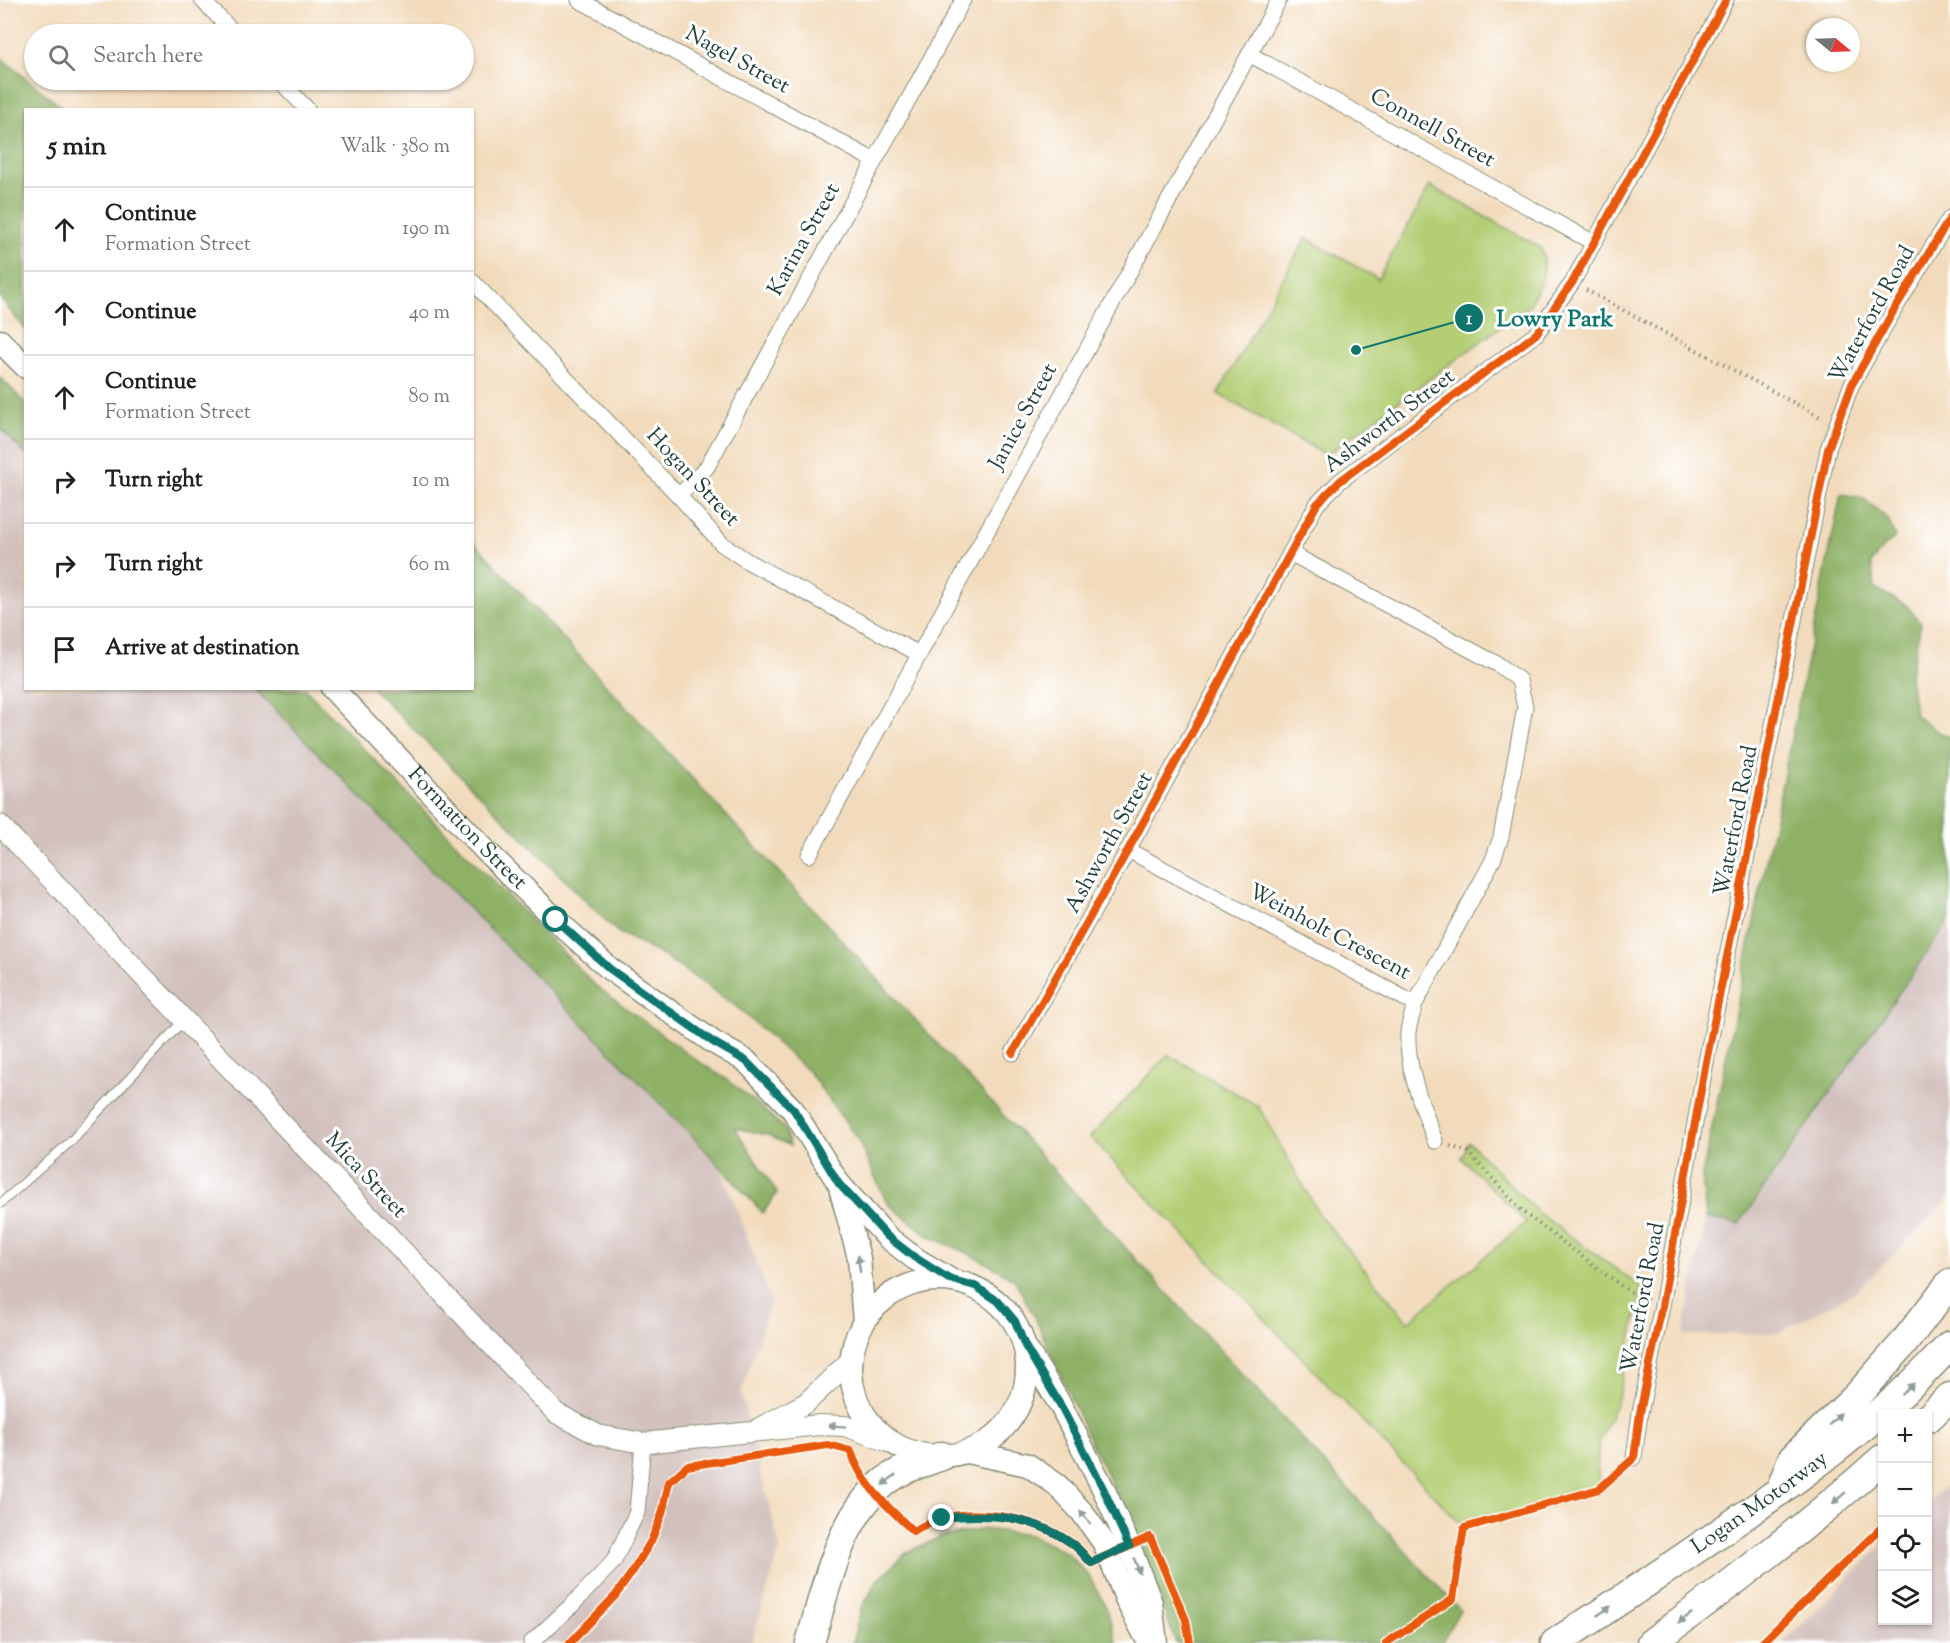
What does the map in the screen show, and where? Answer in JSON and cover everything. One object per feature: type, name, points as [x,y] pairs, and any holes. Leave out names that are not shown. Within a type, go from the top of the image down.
[{"type":"highway","points":[[1780,1491],[1792,1459],[1858,1395],[1903,1344],[1950,1283]]},
{"type":"highway","name":"Logan Motorway","points":[[1555,1643],[1809,1471],[1892,1404],[1950,1345]]},
{"type":"highway","points":[[1932,1414],[1950,1398]]},
{"type":"highway","points":[[810,1643],[833,1565],[862,1507],[889,1479],[901,1471],[955,1454]]},
{"type":"highway","name":"Logan Motorway","points":[[1651,1643],[1772,1553],[1837,1500],[1878,1463]]},
{"type":"main road","points":[[0,341],[24,365]]},
{"type":"main road","name":"Formation Street","points":[[334,690],[486,851],[610,969],[713,1042],[746,1061],[794,1110],[839,1184],[887,1236],[914,1257],[949,1279]]},
{"type":"main road","name":"Formation Street","points":[[839,1184],[859,1258],[864,1322]]},
{"type":"main road","points":[[1149,1643],[1128,1603],[1104,1543],[1082,1512],[1057,1485],[1028,1465],[955,1454],[916,1453],[892,1443],[874,1427],[860,1407],[852,1384],[851,1360],[859,1331],[879,1303],[900,1288],[924,1280],[949,1279],[975,1286],[998,1301],[1015,1321],[1025,1346],[1061,1406],[1103,1488],[1129,1546],[1151,1603],[1156,1643]]},
{"type":"main road","points":[[955,1454],[991,1440],[1010,1421],[1022,1398],[1028,1372],[1025,1346]]},
{"type":"street","points":[[202,0],[226,24]]},
{"type":"street","name":"Nagel Street","points":[[579,0],[875,161]]},
{"type":"street","name":"Karina Street","points":[[679,496],[707,466],[963,0]]},
{"type":"street","name":"Janice Street","points":[[809,855],[1279,0]]},
{"type":"street","name":"Ashworth Street","points":[[1013,1053],[1128,850],[1317,504],[1340,481],[1536,334],[1572,283],[1726,0]]},
{"type":"street","name":"Connell Street","points":[[1249,54],[1594,243]]},
{"type":"street","points":[[289,90],[306,108]]},
{"type":"street","name":"Waterford Road","points":[[1634,1458],[1640,1413],[1662,1306],[1706,1062],[1828,448],[1851,386],[1950,218]]},
{"type":"street","name":"Hogan Street","points":[[474,283],[679,496],[722,544],[747,561],[919,654]]},
{"type":"street","name":"Weinholt Crescent","points":[[1128,850],[1415,1004],[1493,860],[1501,837],[1525,707],[1519,680],[1498,665],[1290,553]]},
{"type":"street","name":"Mica Street","points":[[0,825],[556,1413],[598,1435],[643,1443],[820,1425],[845,1426],[892,1443]]},
{"type":"street","points":[[1415,1004],[1408,1031],[1410,1063],[1435,1141]]},
{"type":"street","name":"Mica Street","points":[[751,1432],[806,1403],[851,1360]]},
{"type":"street","points":[[531,1643],[573,1605],[614,1561],[637,1512],[643,1443]]},
{"type":"lane","points":[[0,1204],[70,1142],[184,1020]]},
{"type":"path","points":[[1572,283],[1837,425]]},
{"type":"path","points":[[1435,1141],[1468,1152],[1524,1213],[1627,1290],[1662,1306]]},
{"type":"shaded area","points":[[0,428],[24,453],[24,690],[257,690],[720,1166],[771,1301],[741,1393],[780,1549],[751,1643],[0,1643]]},
{"type":"shaded area","points":[[1950,919],[1950,1194],[1942,1207],[1855,1292],[1778,1333],[1683,1335],[1706,1218],[1740,1224]]},
{"type":"shaded area","points":[[1950,1481],[1950,1643],[1783,1643],[1878,1550],[1878,1625],[1932,1625],[1932,1499]]},
{"type":"green space","points":[[0,57],[24,76],[24,90],[41,90],[63,108],[24,108],[24,328],[0,298]]},
{"type":"green space","points":[[1430,186],[1540,247],[1544,271],[1529,306],[1326,455],[1218,394],[1306,238],[1378,279]]},
{"type":"green space","points":[[0,377],[24,402],[24,453],[0,428]]},
{"type":"green space","points":[[1841,494],[1863,498],[1888,519],[1895,537],[1871,563],[1875,588],[1907,606],[1921,623],[1910,676],[1915,714],[1941,734],[1950,737],[1950,919],[1739,1224],[1706,1218],[1702,1176]]},
{"type":"green space","points":[[474,542],[1460,1610],[1441,1643],[1176,1643],[1133,1526],[1089,1439],[1035,1318],[1014,1279],[974,1256],[929,1236],[887,1203],[857,1138],[809,1072],[737,1007],[665,957],[616,931],[374,690],[474,690]]},
{"type":"green space","points":[[256,690],[306,690],[595,985],[696,1060],[726,1079],[784,1128],[790,1146],[768,1135],[735,1128],[777,1193],[763,1213],[696,1140]]},
{"type":"green space","points":[[1168,1055],[1258,1106],[1321,1217],[1408,1322],[1526,1222],[1461,1158],[1469,1142],[1537,1212],[1642,1288],[1618,1399],[1599,1442],[1597,1466],[1600,1493],[1463,1526],[1090,1137]]},
{"type":"green space","points":[[984,1529],[1030,1535],[1067,1553],[1089,1576],[1106,1607],[1117,1643],[852,1643],[861,1609],[878,1580],[906,1553],[941,1537]]},
{"type":"cycle path","points":[[1013,1053],[1128,850],[1317,504],[1340,481],[1536,334],[1572,283],[1726,0]]},
{"type":"cycle path","points":[[1386,1643],[1453,1599],[1464,1528],[1599,1489],[1634,1458],[1640,1413],[1662,1306],[1706,1062],[1828,449],[1851,386],[1950,218]]},
{"type":"cycle path","points":[[570,1643],[615,1596],[633,1571],[651,1541],[662,1514],[669,1482],[687,1466],[828,1445],[851,1451],[868,1484],[913,1531],[938,1519],[958,1515],[992,1515],[1009,1518],[1058,1535],[1077,1547],[1091,1563],[1150,1537],[1186,1620],[1190,1643]]},
{"type":"cycle path","points":[[1762,1643],[1878,1531]]},
{"type":"place","name":"Lowry Park","points":[[1356,350]]},
{"type":"route","points":[[556,920],[610,969],[713,1042],[746,1061],[794,1110],[839,1184],[887,1236],[914,1257],[949,1279],[975,1286],[998,1301],[1015,1321],[1025,1346],[1061,1406],[1103,1488],[1129,1546],[1091,1563],[1073,1544],[1046,1528],[1006,1517],[976,1514],[942,1518]]}]
